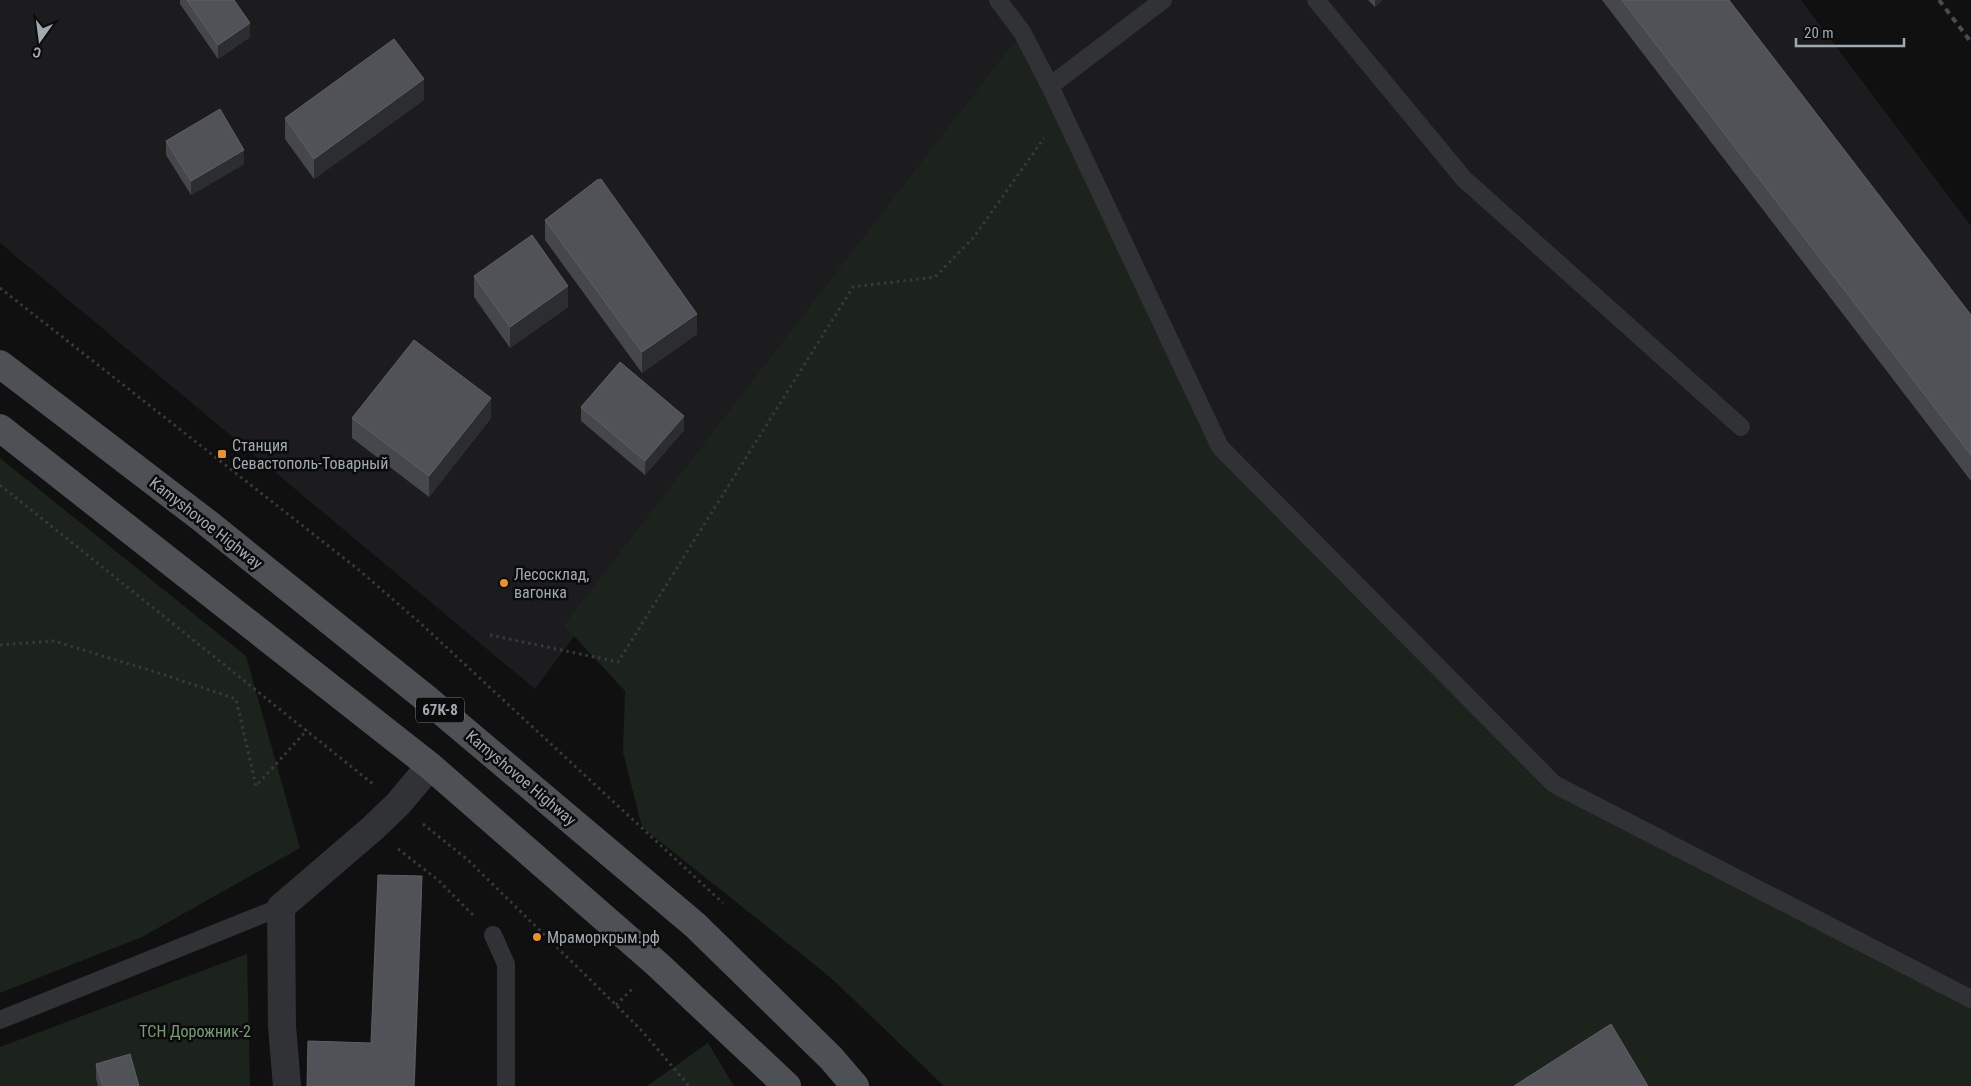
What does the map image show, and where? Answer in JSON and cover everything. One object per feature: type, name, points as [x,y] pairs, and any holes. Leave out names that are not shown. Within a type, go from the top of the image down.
[{"type":"main road","name":"Kamyshovoe Highway","points":[[0,364],[205,522],[428,700],[687,918],[831,1058],[855,1086]]},
{"type":"main road","points":[[0,428],[430,766],[657,964],[787,1086]]},
{"type":"street","points":[[288,1086],[282,1026],[281,907],[373,828],[398,804],[430,766]]},
{"type":"lane","points":[[998,0],[1022,32],[1063,112],[1220,447],[1554,784],[1971,999]]},
{"type":"lane","points":[[1050,86],[1163,0]]},
{"type":"lane","points":[[1316,0],[1464,179],[1741,427]]},
{"type":"lane","points":[[0,1020],[281,907]]},
{"type":"lane","points":[[493,935],[506,964],[506,1086]]},
{"type":"path","points":[[490,635],[618,662],[853,286],[935,277],[974,237],[1063,112]]},
{"type":"path","points":[[0,288],[359,570],[462,662]]},
{"type":"path","points":[[0,485],[468,860],[642,1031],[689,1086]]},
{"type":"path","points":[[0,645],[54,641],[165,674],[236,699],[256,786],[307,730]]},
{"type":"path","points":[[373,828],[438,880],[493,935]]},
{"type":"shaded area","points":[[0,0],[1801,0],[1971,226],[1971,999],[1554,784],[1220,447],[1022,32],[535,689],[0,243]]},
{"type":"green space","points":[[1022,32],[1220,447],[1554,784],[1971,999],[1971,1086],[944,1086],[830,977],[642,827],[623,752],[625,691],[564,625]]},
{"type":"green space","points":[[0,458],[246,656],[300,848],[142,937],[0,993]]},
{"type":"green space","name":"ТСН Дорожник-2","points":[[247,954],[250,1086],[0,1086],[0,1047]]},
{"type":"green space","points":[[708,1043],[734,1086],[647,1086]]},
{"type":"building","points":[[187,0],[234,0],[250,23],[218,45]]},
{"type":"building","points":[[1622,0],[1729,0],[1971,315],[1971,455]]},
{"type":"building","points":[[394,39],[424,79],[314,159],[285,118]]},
{"type":"building","points":[[220,109],[244,150],[191,181],[166,141]]},
{"type":"building","points":[[601,179],[697,314],[642,352],[545,220],[597,180]]},
{"type":"building","points":[[532,235],[568,286],[510,327],[474,276]]},
{"type":"building","points":[[414,340],[491,398],[429,476],[352,418]]},
{"type":"building","points":[[620,362],[684,416],[645,461],[581,407]]},
{"type":"building","points":[[378,875],[422,876],[414,1086],[307,1086],[308,1041],[371,1043]]},
{"type":"building","points":[[1611,1024],[1648,1086],[1514,1086]]},
{"type":"building","points":[[130,1054],[139,1086],[103,1086],[96,1064]]},
{"type":"railway","points":[[1939,0],[1971,42]]},
{"type":"place","name":"Станция Севастополь-Товарный","points":[[222,454]]},
{"type":"place","name":"Лесосклад, вагонка","points":[[504,583]]},
{"type":"place","name":"Мраморкрым.рф","points":[[537,937]]}]
